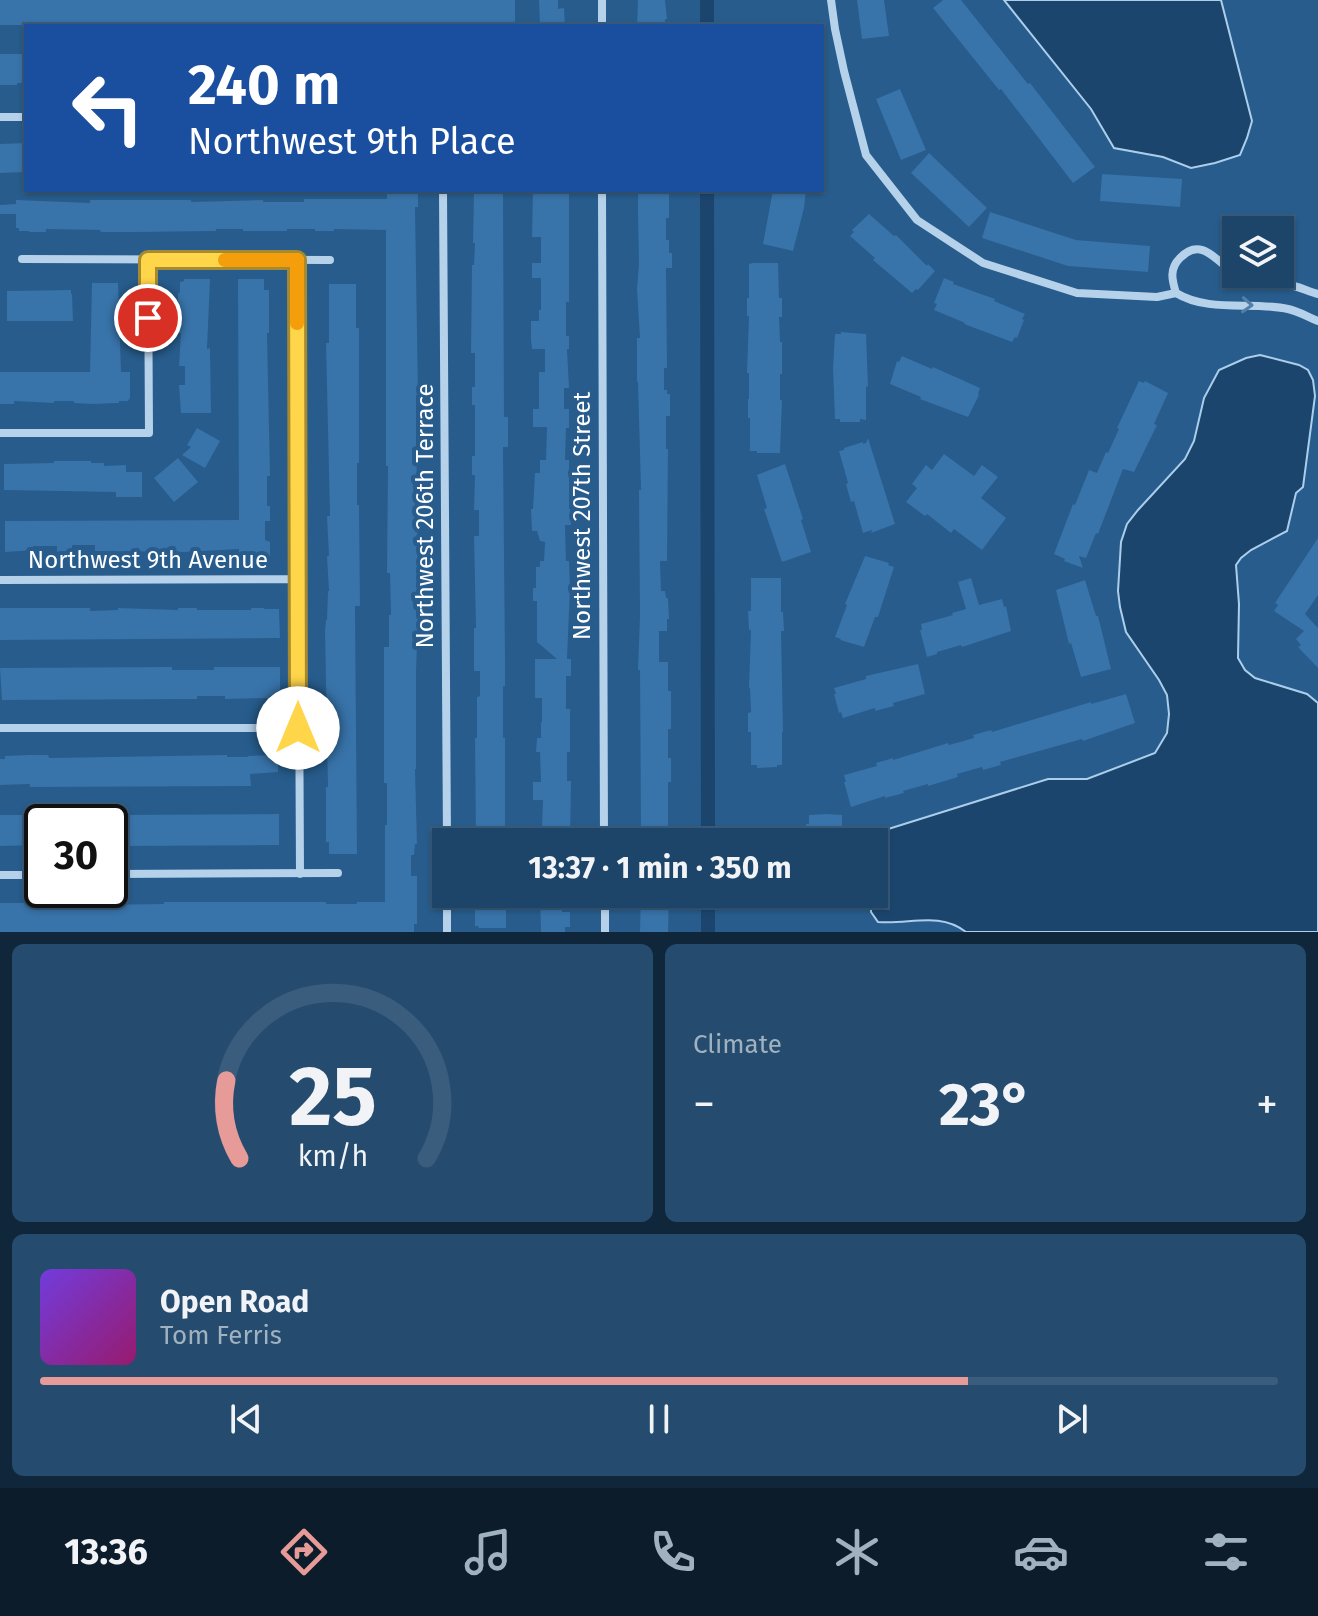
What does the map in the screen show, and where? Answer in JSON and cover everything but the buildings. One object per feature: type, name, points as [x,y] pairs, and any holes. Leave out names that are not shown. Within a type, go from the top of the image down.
[{"type":"street","points":[[602,0],[602,24]]},
{"type":"street","points":[[831,0],[844,71],[866,155],[917,220],[983,263],[1077,293],[1157,297],[1176,293],[1188,300],[1209,304],[1290,309],[1318,321]]},
{"type":"street","points":[[0,117],[24,117]]},
{"type":"street","name":"Northwest 206th Terrace","points":[[443,192],[447,828]]},
{"type":"street","name":"Northwest 207th Street","points":[[602,192],[604,828]]},
{"type":"street","points":[[1176,293],[1171,277],[1174,265],[1190,250],[1203,250],[1214,255],[1241,278],[1318,294]]},
{"type":"street","points":[[22,259],[330,260]]},
{"type":"street","points":[[0,433],[149,433],[148,260]]},
{"type":"street","points":[[297,260],[300,874]]},
{"type":"street","name":"Northwest 9th Avenue","points":[[0,580],[297,579]]},
{"type":"street","points":[[0,728],[298,728]]},
{"type":"street","points":[[128,874],[338,873]]},
{"type":"street","points":[[0,875],[24,875]]},
{"type":"street","points":[[447,908],[447,932]]},
{"type":"street","points":[[605,908],[605,932]]},
{"type":"water","points":[[1004,0],[1221,0],[1252,121],[1240,155],[1191,168],[1163,157],[1114,148],[1091,109]]},
{"type":"water","points":[[1260,355],[1299,365],[1308,370],[1313,380],[1315,396],[1303,487],[1296,493],[1287,531],[1251,550],[1236,565],[1238,658],[1245,670],[1255,678],[1307,694],[1318,703],[1318,932],[966,932],[934,920],[878,922],[871,908],[888,908],[888,829],[1048,779],[1087,779],[1155,753],[1167,733],[1167,695],[1126,632],[1118,591],[1121,542],[1127,524],[1185,459],[1194,441],[1204,398],[1219,370]]},
{"type":"waterway","points":[[707,0],[707,24]]},
{"type":"waterway","points":[[707,192],[708,828]]},
{"type":"waterway","points":[[708,908],[708,932]]},
{"type":"slow traffic","points":[[225,260],[297,260],[297,323]]},
{"type":"route","points":[[148,318],[148,260],[297,260],[298,728]]}]
